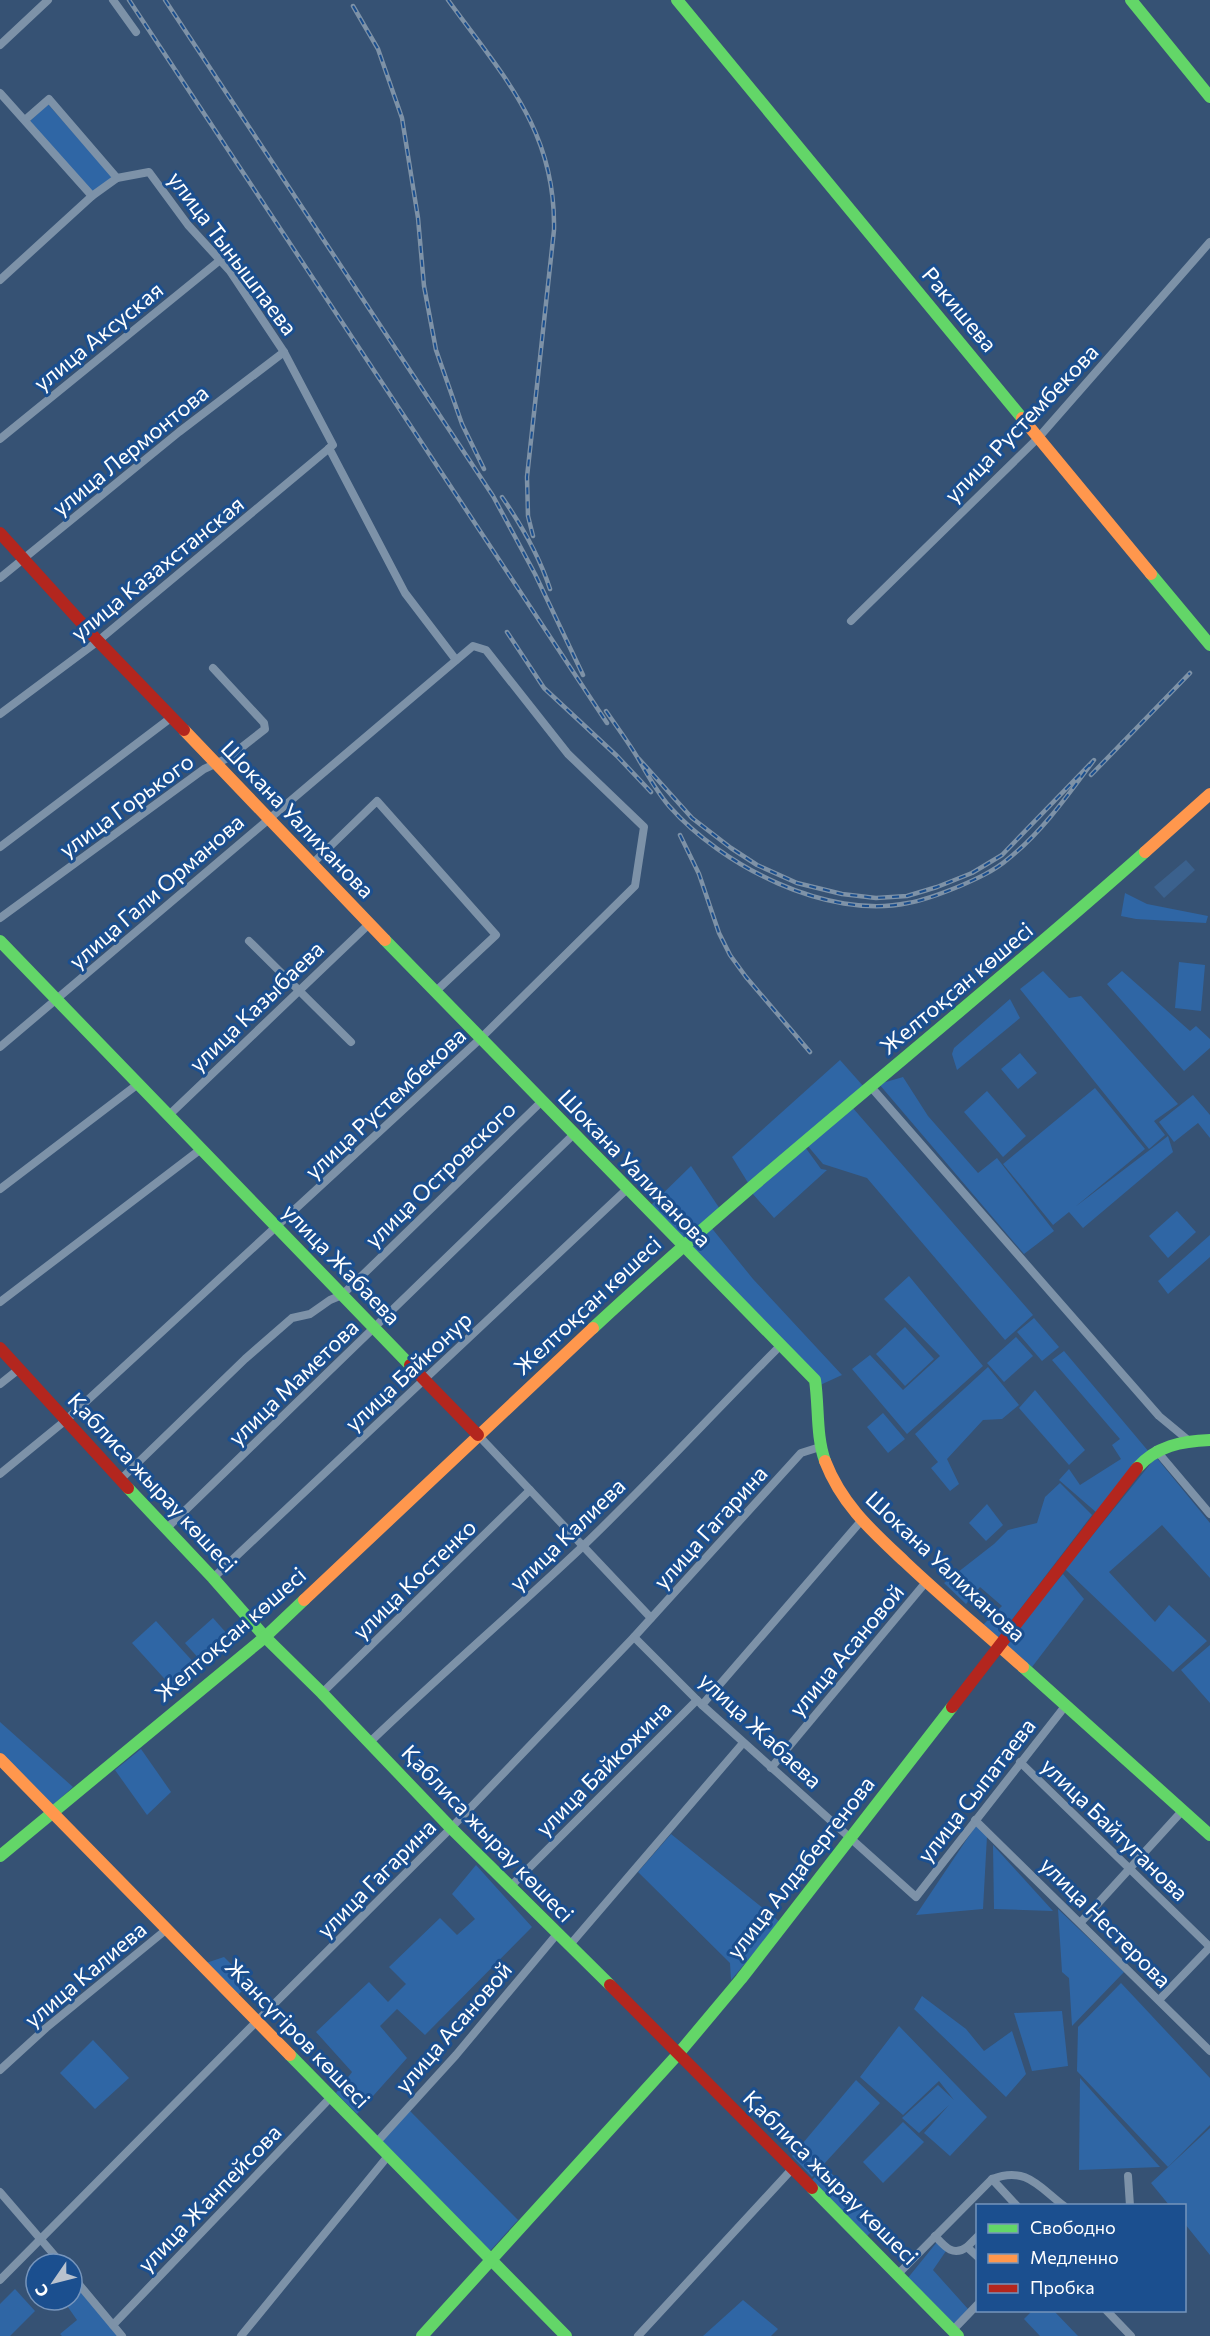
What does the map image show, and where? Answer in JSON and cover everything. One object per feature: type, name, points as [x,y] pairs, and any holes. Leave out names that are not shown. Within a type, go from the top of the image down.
[{"type":"street","points":[[0,45],[48,0]]},
{"type":"street","points":[[113,0],[136,32]]},
{"type":"street","name":"Ракишева","points":[[677,0],[1210,645]]},
{"type":"street","points":[[1131,0],[1210,97]]},
{"type":"street","points":[[0,93],[92,196]]},
{"type":"street","points":[[25,120],[49,99],[117,178]]},
{"type":"street","name":"улица Тынышпаева","points":[[0,280],[92,196],[117,178],[149,172],[188,225],[230,271],[284,352],[405,593],[456,660]]},
{"type":"street","name":"улица Рустембекова","points":[[851,621],[1039,437],[1210,242]]},
{"type":"street","name":"улица Аксуская","points":[[0,439],[219,261]]},
{"type":"street","name":"улица Лермонтова","points":[[0,578],[179,432],[284,352]]},
{"type":"street","name":"улица Казахстанская","points":[[0,714],[98,641],[331,447]]},
{"type":"street","name":"Шокана Уалиханова","points":[[0,533],[98,641],[369,924],[626,1190],[782,1344],[815,1380],[820,1447],[834,1484],[861,1521],[926,1582],[1210,1835]]},
{"type":"street","name":"улица Гали Орманова","points":[[0,1047],[472,646],[486,650],[568,754],[644,827]]},
{"type":"street","name":"улица Горького","points":[[0,918],[204,770],[228,758],[265,729],[264,723],[213,668]]},
{"type":"street","points":[[0,847],[172,717]]},
{"type":"street","name":"Желтоқсан көшесі","points":[[0,1856],[265,1637],[682,1246],[1046,940],[1210,794]]},
{"type":"street","points":[[312,863],[377,801],[496,935],[435,992]]},
{"type":"street","name":"улица Рустембекова","points":[[0,1474],[66,1420],[277,1227],[480,1039],[635,886],[644,827]]},
{"type":"street","name":"улица Казыбаева","points":[[168,1116],[369,924]]},
{"type":"street","name":"улица Жабаева","points":[[0,941],[478,1435],[651,1618]]},
{"type":"street","points":[[249,941],[351,1042]]},
{"type":"street","points":[[0,1190],[138,1084]]},
{"type":"street","points":[[871,1087],[1159,1416],[1188,1440]]},
{"type":"street","name":"улица Островского","points":[[120,1480],[244,1359],[292,1318],[310,1314],[330,1300],[342,1295],[541,1102]]},
{"type":"street","name":"улица Маметова","points":[[166,1529],[573,1135]]},
{"type":"street","points":[[0,1302],[201,1149]]},
{"type":"street","name":"улица Байконур","points":[[213,1578],[626,1190]]},
{"type":"street","name":"улица Калиева","points":[[370,1742],[583,1545],[782,1344]]},
{"type":"street","name":"Қаблиса жырау көшесі","points":[[0,1348],[265,1637],[370,1742],[451,1828],[679,2053],[956,2333]]},
{"type":"street","points":[[0,1384],[19,1369]]},
{"type":"street","name":"улица Алдабергенова","points":[[422,2336],[679,2053],[741,1979],[1139,1465],[1156,1450],[1175,1442],[1210,1440]]},
{"type":"street","name":"улица Гагарина","points":[[0,2280],[256,2020],[451,1828],[634,1637],[801,1453],[820,1447]]},
{"type":"street","points":[[1156,1450],[1210,1514]]},
{"type":"street","name":"улица Костенко","points":[[322,1693],[530,1490]]},
{"type":"street","name":"улица Байкожина","points":[[510,1887],[700,1703],[861,1521]]},
{"type":"street","name":"улица Асановой","points":[[771,1768],[926,1582]]},
{"type":"street","name":"улица Жабаева","points":[[634,1637],[743,1743],[916,1898]]},
{"type":"street","name":"улица Сыпатаева","points":[[916,1898],[1065,1705]]},
{"type":"street","points":[[569,1946],[743,1743]]},
{"type":"street","name":"Жансүгіров көшесі","points":[[0,1759],[53,1810],[375,2143],[566,2336]]},
{"type":"street","name":"улица Байтуганова","points":[[1020,1762],[1210,1947]]},
{"type":"street","points":[[1081,1922],[1183,1810]]},
{"type":"street","name":"улица Нестерова","points":[[975,1820],[1210,2051]]},
{"type":"street","name":"улица Калиева","points":[[0,2070],[46,2028],[167,1929]]},
{"type":"street","name":"улица Асановой","points":[[375,2143],[456,2055],[557,1934]]},
{"type":"street","points":[[1159,2000],[1210,1947]]},
{"type":"street","name":"улица Жанпейсова","points":[[113,2325],[331,2097]]},
{"type":"street","points":[[240,2336],[388,2156]]},
{"type":"street","points":[[638,2336],[793,2168]]},
{"type":"street","points":[[898,2274],[992,2179],[1006,2173],[1024,2175],[1063,2204]]},
{"type":"street","points":[[1128,2176],[1130,2204]]},
{"type":"street","points":[[992,2179],[1016,2204]]},
{"type":"street","points":[[0,2192],[51,2252]]},
{"type":"street","points":[[935,2236],[948,2250],[954,2252],[961,2251],[976,2238]]},
{"type":"street","points":[[967,2247],[976,2256]]},
{"type":"street","points":[[84,2290],[122,2336]]},
{"type":"street","points":[[956,2333],[976,2307]]},
{"type":"street","points":[[1108,2312],[1131,2336]]},
{"type":"shaded area","points":[[48,104],[113,178],[92,193],[30,121]]},
{"type":"shaded area","points":[[1186,860],[1195,870],[1164,898],[1154,887]]},
{"type":"shaded area","points":[[1125,893],[1147,904],[1208,916],[1206,923],[1121,916]]},
{"type":"shaded area","points":[[1179,962],[1205,965],[1201,1011],[1175,1008]]},
{"type":"shaded area","points":[[1043,971],[1069,998],[1081,996],[1178,1104],[1154,1121],[1165,1135],[1149,1149],[1020,989]]},
{"type":"shaded area","points":[[1122,971],[1190,1031],[1196,1026],[1210,1039],[1210,1048],[1184,1071],[1107,984]]},
{"type":"shaded area","points":[[1010,999],[1020,1018],[957,1070],[952,1054],[954,1048]]},
{"type":"shaded area","points":[[1020,1053],[1037,1073],[1018,1089],[1001,1069]]},
{"type":"shaded area","points":[[840,1060],[864,1087],[750,1186],[732,1157]]},
{"type":"shaded area","points":[[903,1077],[928,1116],[978,1173],[997,1158],[1054,1231],[1024,1254],[879,1084]]},
{"type":"shaded area","points":[[1095,1088],[1145,1149],[1075,1207],[1168,1136],[1173,1152],[1083,1228],[1069,1212],[1053,1225],[1003,1164]]},
{"type":"shaded area","points":[[987,1091],[1026,1136],[1003,1157],[964,1112]]},
{"type":"shaded area","points":[[1193,1095],[1210,1115],[1210,1138],[1198,1123],[1174,1142],[1159,1122]]},
{"type":"shaded area","points":[[852,1107],[1033,1315],[1005,1340],[867,1178],[823,1164],[807,1145]]},
{"type":"shaded area","points":[[805,1147],[821,1169],[827,1170],[774,1218],[752,1193]]},
{"type":"shaded area","points":[[691,1166],[720,1209],[683,1240],[650,1206]]},
{"type":"shaded area","points":[[1177,1211],[1196,1232],[1168,1258],[1149,1236]]},
{"type":"shaded area","points":[[710,1226],[753,1279],[842,1375],[818,1386],[685,1246]]},
{"type":"shaded area","points":[[1210,1235],[1210,1257],[1168,1294],[1158,1281]]},
{"type":"shaded area","points":[[909,1276],[983,1366],[907,1434],[852,1369],[870,1355],[903,1390],[940,1356],[884,1299]]},
{"type":"shaded area","points":[[1034,1318],[1059,1347],[1042,1361],[1017,1332]]},
{"type":"shaded area","points":[[905,1327],[934,1359],[905,1386],[876,1354]]},
{"type":"shaded area","points":[[1016,1337],[1033,1356],[1004,1382],[987,1363]]},
{"type":"shaded area","points":[[1064,1351],[1149,1452],[1097,1513],[1059,1480],[1069,1469],[1080,1485],[1121,1459],[1112,1445],[1120,1439],[1052,1360]]},
{"type":"shaded area","points":[[988,1367],[1019,1405],[1002,1419],[983,1420],[947,1459],[959,1484],[950,1491],[931,1468],[938,1462],[915,1434]]},
{"type":"shaded area","points":[[1035,1390],[1085,1450],[1069,1465],[1019,1408]]},
{"type":"shaded area","points":[[883,1413],[905,1439],[888,1453],[867,1427]]},
{"type":"shaded area","points":[[1156,1457],[1210,1523],[1210,1578],[1162,1525],[1109,1572],[1155,1622],[1169,1605],[1207,1641],[1173,1672],[1065,1569]]},
{"type":"shaded area","points":[[1060,1483],[1092,1515],[998,1638],[983,1625],[1002,1606],[980,1587],[966,1604],[944,1583],[994,1544],[1008,1530],[1037,1523],[1045,1497]]},
{"type":"shaded area","points":[[987,1504],[1003,1525],[986,1541],[969,1523]]},
{"type":"shaded area","points":[[1063,1574],[1084,1599],[1032,1667],[1002,1642]]},
{"type":"shaded area","points":[[213,1618],[229,1636],[201,1661],[185,1643]]},
{"type":"shaded area","points":[[156,1621],[196,1665],[172,1687],[132,1643]]},
{"type":"shaded area","points":[[1210,1645],[1210,1703],[1181,1670]]},
{"type":"shaded area","points":[[0,1722],[73,1787],[52,1806],[0,1753]]},
{"type":"shaded area","points":[[141,1749],[171,1792],[147,1815],[115,1770]]},
{"type":"shaded area","points":[[977,1824],[987,1836],[983,1909],[916,1915]]},
{"type":"shaded area","points":[[671,1834],[780,1922],[731,1980],[730,1963],[638,1872]]},
{"type":"shaded area","points":[[993,1845],[1053,1911],[994,1909]]},
{"type":"shaded area","points":[[476,1865],[532,1927],[425,2035],[397,2009],[380,2026],[407,2058],[357,2114],[336,2093],[352,2072],[316,2032],[369,1982],[388,2002],[406,1984],[389,1967],[440,1918],[457,1935],[475,1919],[452,1894]]},
{"type":"shaded area","points":[[1058,1909],[1124,1972],[1072,2026],[1069,1978],[1062,1972]]},
{"type":"shaded area","points":[[224,1957],[250,1983],[237,1996],[206,1963]]},
{"type":"shaded area","points":[[1121,1983],[1210,2078],[1210,2125],[1168,2167],[1077,2071],[1078,2027]]},
{"type":"shaded area","points":[[922,1996],[966,2029],[984,2051],[1012,2031],[1026,2074],[1006,2097],[914,2009]]},
{"type":"shaded area","points":[[1062,2011],[1068,2066],[1032,2071],[1014,2013]]},
{"type":"shaded area","points":[[899,2026],[987,2117],[950,2156],[924,2133],[949,2105],[919,2133],[902,2118],[938,2085],[954,2100],[939,2081],[903,2115],[860,2077]]},
{"type":"shaded area","points":[[93,2040],[129,2078],[95,2109],[60,2073]]},
{"type":"shaded area","points":[[1080,2078],[1160,2167],[1079,2170]]},
{"type":"shaded area","points":[[856,2080],[880,2103],[812,2177],[792,2156]]},
{"type":"shaded area","points":[[409,2110],[518,2220],[490,2251],[381,2142]]},
{"type":"shaded area","points":[[903,2122],[924,2142],[883,2183],[863,2162]]},
{"type":"shaded area","points":[[1210,2128],[1210,2255],[1186,2225],[1186,2204],[1168,2204],[1151,2183]]},
{"type":"shaded area","points":[[825,2167],[881,2222],[867,2236],[812,2180]]},
{"type":"shaded area","points":[[937,2242],[946,2251],[933,2270],[968,2309],[953,2326],[907,2279]]},
{"type":"shaded area","points":[[15,2289],[24,2299],[24,2312],[34,2312],[10,2336],[0,2336],[0,2304]]},
{"type":"shaded area","points":[[84,2296],[119,2336],[62,2336],[60,2334],[77,2320],[71,2312],[84,2312]]},
{"type":"shaded area","points":[[743,2300],[778,2329],[771,2336],[703,2336]]},
{"type":"shaded area","points":[[1031,2312],[1055,2312],[1078,2336],[1040,2336],[1024,2319]]},
{"type":"railway","points":[[129,0],[607,723]]},
{"type":"railway","points":[[165,0],[493,496],[535,574],[583,675]]},
{"type":"railway","points":[[448,0],[488,54],[522,106],[536,133],[546,163],[552,195],[554,230],[527,477],[528,516],[533,536]]},
{"type":"railway","points":[[353,6],[378,49],[402,118],[418,218],[424,286],[436,350],[462,424],[484,469]]},
{"type":"railway","points":[[502,497],[529,541],[550,589]]},
{"type":"railway","points":[[507,632],[544,688],[617,756],[651,792]]},
{"type":"railway","points":[[1091,775],[1190,673]]},
{"type":"railway","points":[[606,711],[669,806],[717,849],[747,868],[778,883],[811,896],[844,903],[877,906],[915,902],[954,889],[991,871],[1032,837],[1094,760],[1002,855],[972,873],[937,887],[907,896],[876,898],[842,894],[797,883],[757,865],[692,818],[639,759]]},
{"type":"railway","points":[[680,835],[699,874],[719,933],[730,955],[810,1052]]},
{"type":"traffic: fast","points":[[677,0],[1022,418]]},
{"type":"traffic: fast","points":[[1131,0],[1210,97]]},
{"type":"traffic: fast","points":[[1151,574],[1210,645]]},
{"type":"traffic: fast","points":[[593,1328],[729,1207],[1145,852]]},
{"type":"traffic: fast","points":[[385,940],[815,1380],[819,1432],[825,1461]]},
{"type":"traffic: fast","points":[[0,941],[410,1365]]},
{"type":"traffic: fast","points":[[1137,1468],[1152,1454],[1170,1446],[1210,1440]]},
{"type":"traffic: fast","points":[[128,1488],[265,1637],[451,1828],[610,1985]]},
{"type":"traffic: fast","points":[[0,1856],[265,1637],[304,1600]]},
{"type":"traffic: fast","points":[[1023,1667],[1210,1835]]},
{"type":"traffic: fast","points":[[422,2336],[679,2053],[741,1979],[952,1707]]},
{"type":"traffic: fast","points":[[290,2055],[566,2336]]},
{"type":"traffic: fast","points":[[812,2188],[958,2336]]},
{"type":"traffic: slow","points":[[1022,418],[1151,574]]},
{"type":"traffic: slow","points":[[184,730],[385,940]]},
{"type":"traffic: slow","points":[[1145,852],[1210,794]]},
{"type":"traffic: slow","points":[[304,1600],[593,1328]]},
{"type":"traffic: slow","points":[[825,1461],[840,1491],[870,1528],[934,1589],[1023,1667]]},
{"type":"traffic: slow","points":[[0,1759],[290,2055]]},
{"type":"traffic: jam","points":[[0,533],[98,641],[184,730]]},
{"type":"traffic: jam","points":[[0,1348],[128,1488]]},
{"type":"traffic: jam","points":[[410,1365],[478,1435]]},
{"type":"traffic: jam","points":[[952,1707],[1137,1468]]},
{"type":"traffic: jam","points":[[610,1985],[812,2188]]}]
